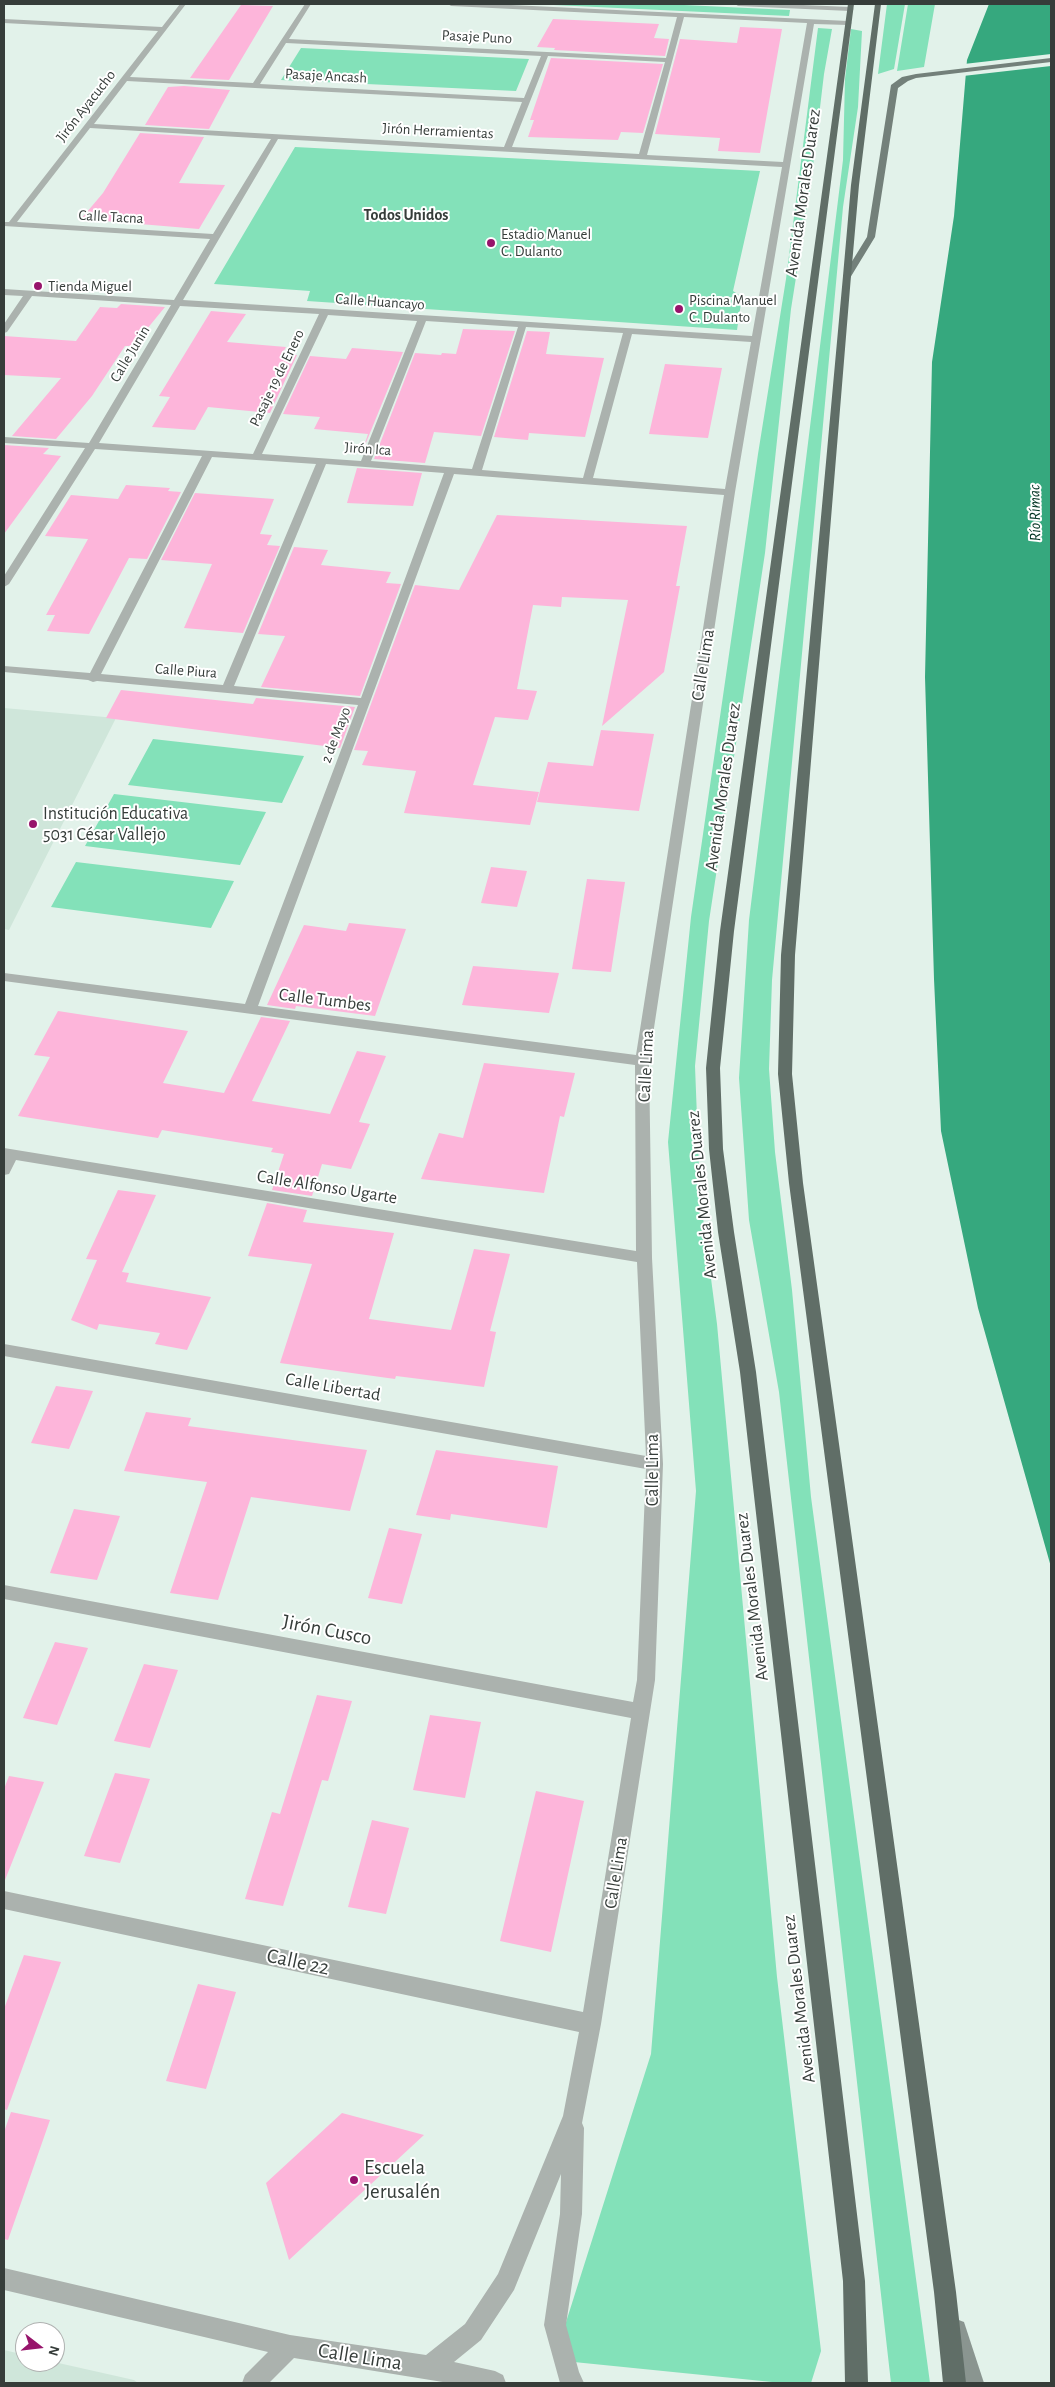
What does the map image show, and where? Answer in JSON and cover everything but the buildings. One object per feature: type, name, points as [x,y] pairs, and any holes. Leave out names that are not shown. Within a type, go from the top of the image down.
[{"type":"highway","points":[[878,4],[855,185],[847,276],[789,945],[785,1021],[785,1074],[796,1183],[945,2292],[955,2383]]},
{"type":"highway","name":"Avenida Morales Duarez","points":[[850,12],[723,958],[713,1068],[716,1149],[726,1232],[751,1392],[854,2281],[857,2383]]},
{"type":"main road","points":[[847,276],[871,237],[894,87],[905,79],[928,75],[1051,60]]},
{"type":"main road","points":[[945,2292],[972,2383]]},
{"type":"street","name":"Jirón Ayacucho","points":[[7,224],[88,126],[184,4]]},
{"type":"street","points":[[255,86],[308,4]]},
{"type":"street","points":[[452,4],[811,22],[850,12]]},
{"type":"street","points":[[738,4],[812,6],[850,12]]},
{"type":"street","points":[[811,22],[795,17],[796,13],[800,10],[812,6]]},
{"type":"street","name":"Calle Lima","points":[[574,2383],[569,2378],[555,2325],[571,2214],[574,2116],[592,2024],[646,1680],[655,1464],[644,1258],[642,1061],[730,492],[785,165],[811,22],[826,15],[812,6]]},
{"type":"street","points":[[643,156],[681,16]]},
{"type":"street","points":[[4,21],[164,28]]},
{"type":"street","name":"Pasaje Puno","points":[[284,41],[669,60]]},
{"type":"street","points":[[508,148],[545,54]]},
{"type":"street","name":"Pasaje Ancash","points":[[124,79],[527,100]]},
{"type":"street","name":"Jirón Herramientas","points":[[88,126],[785,165]]},
{"type":"street","name":"Calle Junin","points":[[4,584],[92,446],[276,136]]},
{"type":"street","name":"Calle Tacna","points":[[7,224],[216,237]]},
{"type":"street","name":"Calle Huancayo","points":[[4,292],[755,339]]},
{"type":"street","points":[[4,330],[30,294]]},
{"type":"street","name":"Pasaje 19 de Enero","points":[[256,457],[325,312]]},
{"type":"street","points":[[365,464],[424,318]]},
{"type":"street","points":[[476,472],[523,324]]},
{"type":"street","points":[[587,481],[628,331]]},
{"type":"street","name":"Jirón Ica","points":[[4,440],[365,464],[730,492]]},
{"type":"street","points":[[92,679],[208,454]]},
{"type":"street","points":[[227,689],[322,461]]},
{"type":"street","name":"2 de Mayo","points":[[250,1009],[366,702],[450,471]]},
{"type":"street","name":"Calle Piura","points":[[4,669],[92,679],[366,702]]},
{"type":"street","name":"Calle Tumbes","points":[[4,977],[642,1061]]},
{"type":"street","points":[[4,1170],[8,1153]]},
{"type":"street","name":"Calle Alfonso Ugarte","points":[[8,1153],[644,1258]]},
{"type":"street","name":"Calle Libertad","points":[[4,1350],[655,1464]]},
{"type":"street","name":"Jirón Cusco","points":[[4,1592],[642,1712]]},
{"type":"street","name":"Calle 22","points":[[4,1900],[592,2024]]},
{"type":"street","name":"Calle Lima","points":[[4,2279],[290,2346],[429,2368],[474,2332],[506,2282],[574,2116]]},
{"type":"street","points":[[253,2383],[290,2346]]},
{"type":"street","points":[[429,2368],[496,2383]]},
{"type":"shaded area","points":[[532,4],[663,4],[790,10],[789,16]]},
{"type":"shaded area","points":[[887,4],[905,4],[894,69],[878,74]]},
{"type":"shaded area","points":[[908,4],[935,4],[924,67],[897,71]]},
{"type":"shaded area","points":[[818,28],[832,29],[824,74],[811,183],[791,309],[765,553],[709,921],[695,1066],[700,1195],[717,1324],[777,1977],[821,2351],[811,2383],[782,2383],[554,2360],[651,2054],[696,1491],[668,1142],[691,917],[758,454],[786,279]]},
{"type":"shaded area","points":[[851,29],[862,31],[858,107],[843,207],[772,980],[769,1069],[775,1152],[792,1290],[811,1497],[930,2383],[891,2383],[779,1392],[749,1220],[739,1078],[749,920],[843,160],[845,79]]},
{"type":"shaded area","points":[[301,48],[529,59],[516,91],[281,80]]},
{"type":"shaded area","name":"Estadio Manuel C. Dulanto","points":[[295,147],[760,171],[733,291],[739,295],[727,298],[741,303],[737,330],[307,301],[310,291],[214,284]]},
{"type":"shaded area","name":"Institución Educativa 5031 César Vallejo","points":[[4,708],[116,718],[9,930],[4,929]]},
{"type":"shaded area","points":[[153,739],[304,756],[282,803],[128,785]]},
{"type":"shaded area","points":[[114,794],[266,812],[240,865],[85,846]]},
{"type":"shaded area","points":[[76,862],[234,881],[211,928],[51,907]]},
{"type":"shaded area","points":[[4,2350],[15,2353],[15,2372],[65,2372],[65,2364],[134,2380],[138,2383],[4,2383]]},
{"type":"water","name":"Río Rímac","points":[[989,4],[1051,4],[1051,1567],[978,1308],[941,1131],[934,979],[925,677],[932,362],[954,216],[967,60]]},
{"type":"pier","points":[[1051,54],[1051,66],[963,76],[964,64]]},
{"type":"place","name":"Estadio Manuel C. Dulanto","points":[[491,243]]},
{"type":"place","name":"Tienda Miguel","points":[[38,286]]},
{"type":"place","name":"Piscina Manuel C. Dulanto","points":[[679,309]]},
{"type":"place","name":"Institución Educativa 5031 César Vallejo","points":[[33,824]]},
{"type":"place","name":"Escuela Jerusalén","points":[[354,2180]]},
{"type":"district","name":"Todos Unidos","points":[[406,215]]}]
